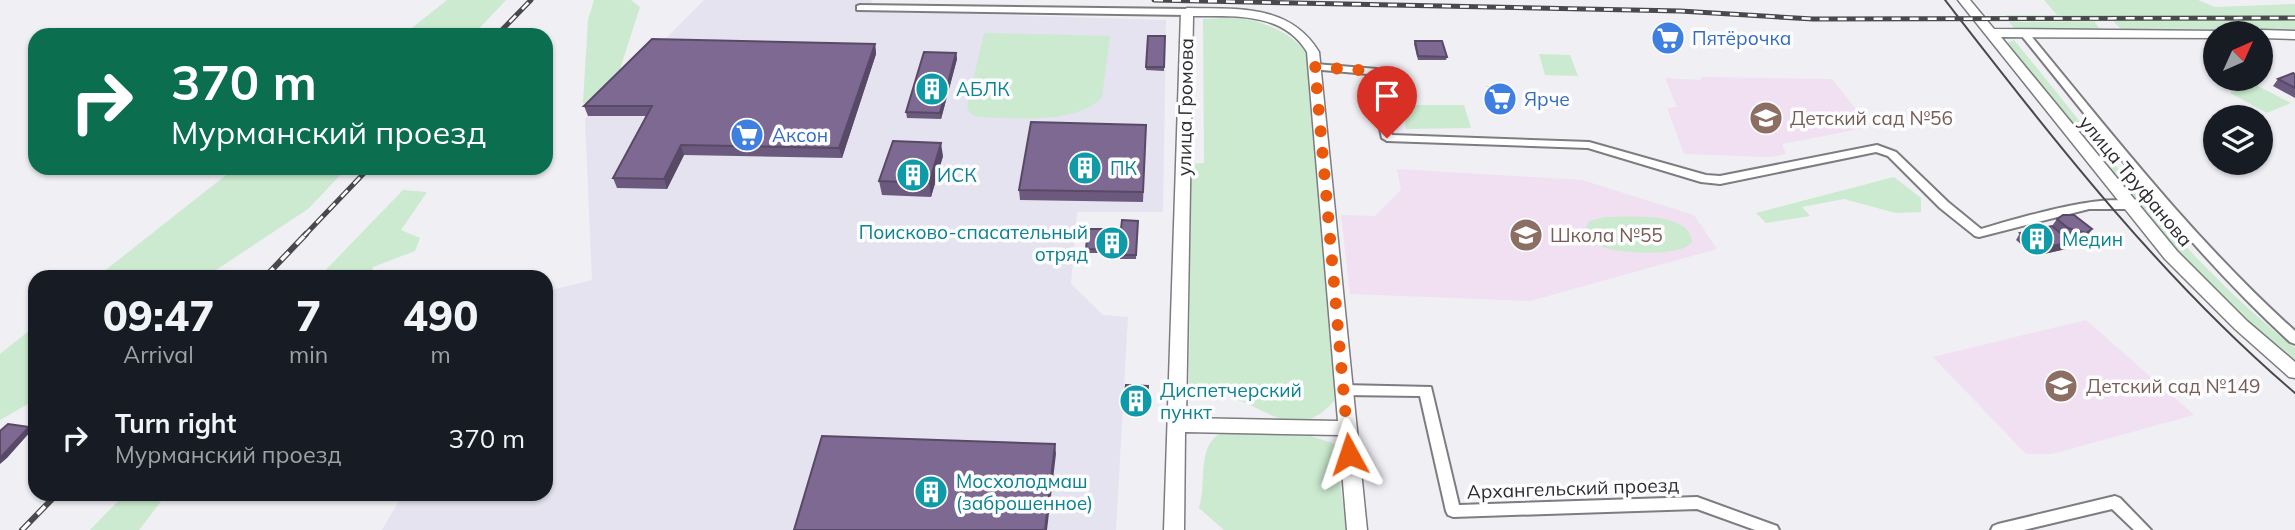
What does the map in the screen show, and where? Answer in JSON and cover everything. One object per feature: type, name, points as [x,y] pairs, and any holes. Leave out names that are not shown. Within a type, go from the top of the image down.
[{"type":"street","name":"улица Труфанова","points":[[1964,0],[2129,205],[2202,289],[2295,372]]},
{"type":"street","points":[[860,8],[1187,12]]},
{"type":"street","name":"улица Громова","points":[[1174,530],[1187,12],[1262,15],[1306,39],[1314,52],[1357,530]]},
{"type":"street","points":[[1991,33],[2203,34]]},
{"type":"street","points":[[2024,33],[2197,244],[2258,307],[2295,339]]},
{"type":"street","points":[[2273,34],[2295,35]]},
{"type":"street","points":[[1315,67],[1373,71],[1387,138],[1589,145],[1713,180],[1877,148],[1892,154],[1944,205],[1979,233],[2089,205],[2129,205]]},
{"type":"street","name":"Архангельский проезд","points":[[1343,390],[1426,391],[1453,511],[1697,502],[1772,530]]},
{"type":"street","points":[[1178,425],[1346,428]]},
{"type":"street","points":[[1998,530],[2115,502],[2144,530]]},
{"type":"shaded area","points":[[704,0],[872,0],[869,11],[1166,20],[1163,212],[1077,212],[1071,284],[1103,315],[1128,317],[1116,530],[382,530],[399,501],[553,501],[553,290],[592,280],[585,119]]},
{"type":"shaded area","name":"Детский сад №56","points":[[1702,77],[1832,79],[1870,127],[1782,144],[1786,154],[1771,157],[1684,154],[1667,108],[1677,107],[1665,78],[1700,80]]},
{"type":"shaded area","name":"Школа №55","points":[[1397,169],[1582,180],[1694,215],[1717,249],[1530,301],[1350,294],[1341,215],[1375,216],[1401,190]]},
{"type":"shaded area","name":"Детский сад №149","points":[[2086,320],[2194,415],[2052,454],[2026,454],[1933,357]]},
{"type":"green space","points":[[447,0],[506,0],[480,28],[412,28]]},
{"type":"green space","points":[[594,0],[631,0],[640,7],[619,72],[592,103],[583,103],[588,20]]},
{"type":"green space","points":[[2044,0],[2198,0],[2215,7],[2295,4],[2295,16],[2008,18],[2005,15],[2057,15]]},
{"type":"green space","points":[[1241,17],[1278,30],[1294,40],[1307,54],[1333,350],[1334,401],[1319,414],[1305,421],[1279,418],[1237,399],[1221,395],[1189,394],[1191,164],[1204,163],[1203,19]]},
{"type":"green space","points":[[2295,19],[2295,30],[2273,30],[2273,21],[2203,21],[2203,29],[2121,29],[2113,21],[2104,21]]},
{"type":"green space","points":[[2094,21],[2100,29],[2016,30],[2009,22]]},
{"type":"green space","points":[[984,33],[1110,36],[1102,97],[1091,106],[1061,116],[1009,118],[979,117],[971,114],[967,108]]},
{"type":"green space","points":[[2014,40],[2181,241],[2217,279],[2295,348],[2295,361],[2235,313],[2186,262],[2009,47],[2007,43]]},
{"type":"green space","points":[[1539,54],[1570,55],[1578,76],[1545,75]]},
{"type":"green space","points":[[2268,91],[2291,103],[2273,110],[2273,105],[2252,105],[2230,93]]},
{"type":"green space","points":[[1403,105],[1464,105],[1471,128],[1406,129]]},
{"type":"green space","points":[[226,175],[340,175],[308,209],[216,270],[106,270]]},
{"type":"green space","points":[[1894,177],[1921,198],[1921,212],[1896,213],[1844,199],[1802,207],[1810,216],[1766,223],[1756,213]]},
{"type":"green space","points":[[403,190],[427,192],[401,230],[420,238],[415,251],[373,267],[372,270],[326,270]]},
{"type":"green space","points":[[1606,217],[1669,220],[1688,231],[1692,241],[1687,246],[1663,252],[1632,252],[1606,248],[1593,242],[1586,228],[1589,221]]},
{"type":"green space","points":[[28,332],[28,404],[0,420],[0,354]]},
{"type":"green space","points":[[1221,433],[1311,436],[1335,444],[1346,530],[1224,530],[1199,508],[1205,456],[1213,439]]},
{"type":"green space","points":[[118,501],[161,501],[139,530],[90,530]]},
{"type":"building","points":[[1148,36],[1165,36],[1164,67],[1146,67]]},
{"type":"building","name":"Аксон","points":[[652,39],[875,44],[839,148],[681,145],[664,179],[613,178],[652,106],[584,106]]},
{"type":"building","points":[[1415,41],[1442,41],[1447,57],[1418,56]]},
{"type":"building","name":"АБЛК","points":[[924,52],[956,53],[940,113],[906,112]]},
{"type":"building","points":[[2293,73],[2295,88],[2278,79]]},
{"type":"building","name":"Ярче","points":[[1489,87],[1509,88],[1514,105],[1494,104]]},
{"type":"building","name":"ПК","points":[[1031,122],[1146,125],[1143,192],[1019,190]]},
{"type":"building","points":[[893,141],[941,143],[929,183],[879,181]]},
{"type":"building","points":[[2063,215],[2074,215],[2092,229],[2086,233],[2068,228],[2057,219]]},
{"type":"building","name":"Поисково-спасательный отряд","points":[[1122,220],[1138,221],[1136,255],[1120,255],[1120,250],[1086,249],[1088,229],[1121,229]]},
{"type":"building","points":[[2052,226],[2071,242],[2039,249],[2020,233]]},
{"type":"building","points":[[1126,385],[1148,386],[1147,402],[1124,401]]},
{"type":"building","points":[[8,424],[28,427],[0,458],[0,431]]},
{"type":"building","name":"Мосхолодмаш (заброшенное)","points":[[822,436],[1055,444],[1045,530],[794,530]]},
{"type":"tram line","points":[[1945,0],[2110,206],[2199,303],[2295,393]]},
{"type":"railway","points":[[504,28],[531,0]]},
{"type":"railway","points":[[1154,0],[1680,11],[1813,19],[2295,18]]},
{"type":"railway","points":[[304,236],[362,175]]},
{"type":"railway","points":[[272,270],[306,234]]},
{"type":"railway","points":[[22,530],[50,501]]},
{"type":"place","name":"Пятёрочка","points":[[1668,38]]},
{"type":"place","name":"АБЛК","points":[[932,89]]},
{"type":"place","name":"Ярче","points":[[1500,99]]},
{"type":"place","name":"Детский сад №56","points":[[1766,118]]},
{"type":"place","name":"Аксон","points":[[747,135]]},
{"type":"place","name":"ПК","points":[[1085,168]]},
{"type":"place","name":"ИСК","points":[[913,175]]},
{"type":"place","name":"Школа №55","points":[[1526,235]]},
{"type":"place","name":"Медин","points":[[2037,239]]},
{"type":"place","name":"Поисково-спасательный отряд","points":[[1112,243]]},
{"type":"place","name":"Детский сад №149","points":[[2061,386]]},
{"type":"place","name":"Диспетчерский пункт","points":[[1136,401]]},
{"type":"place","name":"Мосхолодмаш (заброшенное)","points":[[931,492]]},
{"type":"route","points":[[1349,454],[1315,67],[1373,71],[1387,138]]}]
